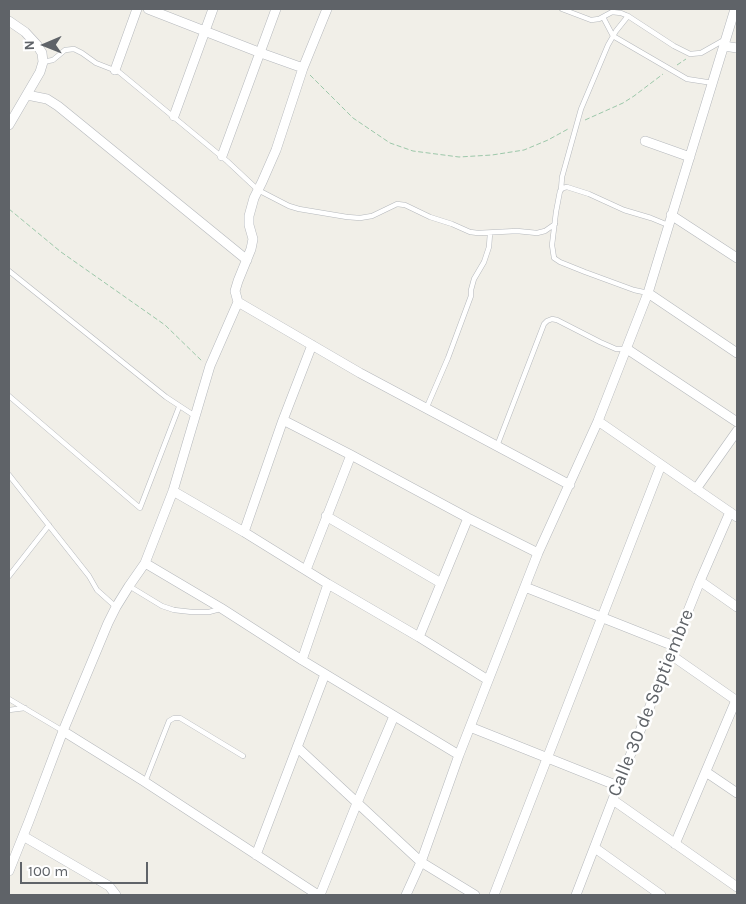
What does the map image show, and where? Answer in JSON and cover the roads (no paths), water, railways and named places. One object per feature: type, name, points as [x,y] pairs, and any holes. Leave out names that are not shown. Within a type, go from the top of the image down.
[{"type":"street","points":[[115,70],[137,9]]},
{"type":"street","points":[[148,9],[303,68]]},
{"type":"street","points":[[174,116],[213,9]]},
{"type":"street","points":[[222,156],[276,9]]},
{"type":"street","points":[[9,871],[63,731],[116,607],[145,563],[173,491],[210,366],[238,302],[236,290],[253,239],[249,225],[249,216],[254,198],[276,150],[303,68],[326,9]]},
{"type":"street","points":[[406,895],[421,862],[459,755],[538,553],[598,421],[648,293],[735,9]]},
{"type":"street","points":[[9,20],[37,45],[42,53],[43,62],[40,72],[27,95],[13,109],[9,125]]},
{"type":"street","points":[[725,42],[737,48]]},
{"type":"street","points":[[27,95],[48,99],[58,106],[247,260]]},
{"type":"street","points":[[645,141],[690,157]]},
{"type":"street","points":[[671,215],[737,258]]},
{"type":"street","points":[[648,293],[737,353]]},
{"type":"street","points":[[238,302],[360,373],[570,485]]},
{"type":"street","points":[[244,532],[283,420],[312,345]]},
{"type":"street","points":[[627,349],[737,422]]},
{"type":"street","points":[[283,420],[538,553]]},
{"type":"street","points":[[598,421],[734,515]]},
{"type":"street","points":[[696,489],[737,431]]},
{"type":"street","points":[[306,570],[351,455]]},
{"type":"street","points":[[494,895],[661,465]]},
{"type":"street","points":[[173,491],[488,680]]},
{"type":"street","name":"Calle 30 de Septiembre","points":[[576,895],[700,580],[734,515]]},
{"type":"street","points":[[326,516],[441,583]]},
{"type":"street","points":[[419,637],[468,518]]},
{"type":"street","points":[[145,563],[459,755]]},
{"type":"street","points":[[700,580],[737,607]]},
{"type":"street","points":[[302,660],[328,584]]},
{"type":"street","points":[[525,587],[602,618],[672,651],[737,700],[675,844]]},
{"type":"street","points":[[256,855],[325,674]]},
{"type":"street","points":[[63,731],[319,895],[394,716]]},
{"type":"street","points":[[470,727],[618,786]]},
{"type":"street","points":[[297,747],[421,862],[475,895]]},
{"type":"street","points":[[706,772],[737,793]]},
{"type":"street","points":[[613,800],[737,887]]},
{"type":"street","points":[[23,836],[109,886],[116,895]]},
{"type":"street","points":[[594,848],[662,895]]},
{"type":"lane","points":[[562,9],[588,20],[599,19],[612,12],[621,13],[687,53],[701,52],[725,42]]},
{"type":"lane","points":[[628,16],[608,45],[581,109],[562,177],[552,245],[553,256],[557,260],[618,284],[648,293]]},
{"type":"lane","points":[[603,17],[613,36],[687,78],[713,83]]},
{"type":"lane","points":[[43,62],[53,60],[65,50],[74,49],[96,63],[119,72],[222,156],[258,190],[288,206],[347,217],[366,217],[377,214],[392,205],[405,204],[430,217],[470,232],[478,233],[516,231],[538,234],[555,224]]},
{"type":"lane","points":[[561,190],[567,187],[668,225]]},
{"type":"lane","points":[[426,409],[448,358],[471,296],[474,279],[484,262],[490,233]]},
{"type":"lane","points":[[9,271],[179,407],[195,416]]},
{"type":"lane","points":[[497,446],[544,324],[547,321],[554,319],[616,349],[627,349]]},
{"type":"lane","points":[[9,396],[140,508],[179,407]]},
{"type":"lane","points":[[9,474],[89,576],[97,590],[116,607]]},
{"type":"lane","points":[[9,576],[49,525]]},
{"type":"lane","points":[[129,586],[162,606],[174,610],[209,612],[221,608]]},
{"type":"lane","points":[[9,699],[63,731]]},
{"type":"lane","points":[[9,710],[26,708]]},
{"type":"lane","points":[[145,782],[169,721],[174,718],[180,718],[243,756]]}]
